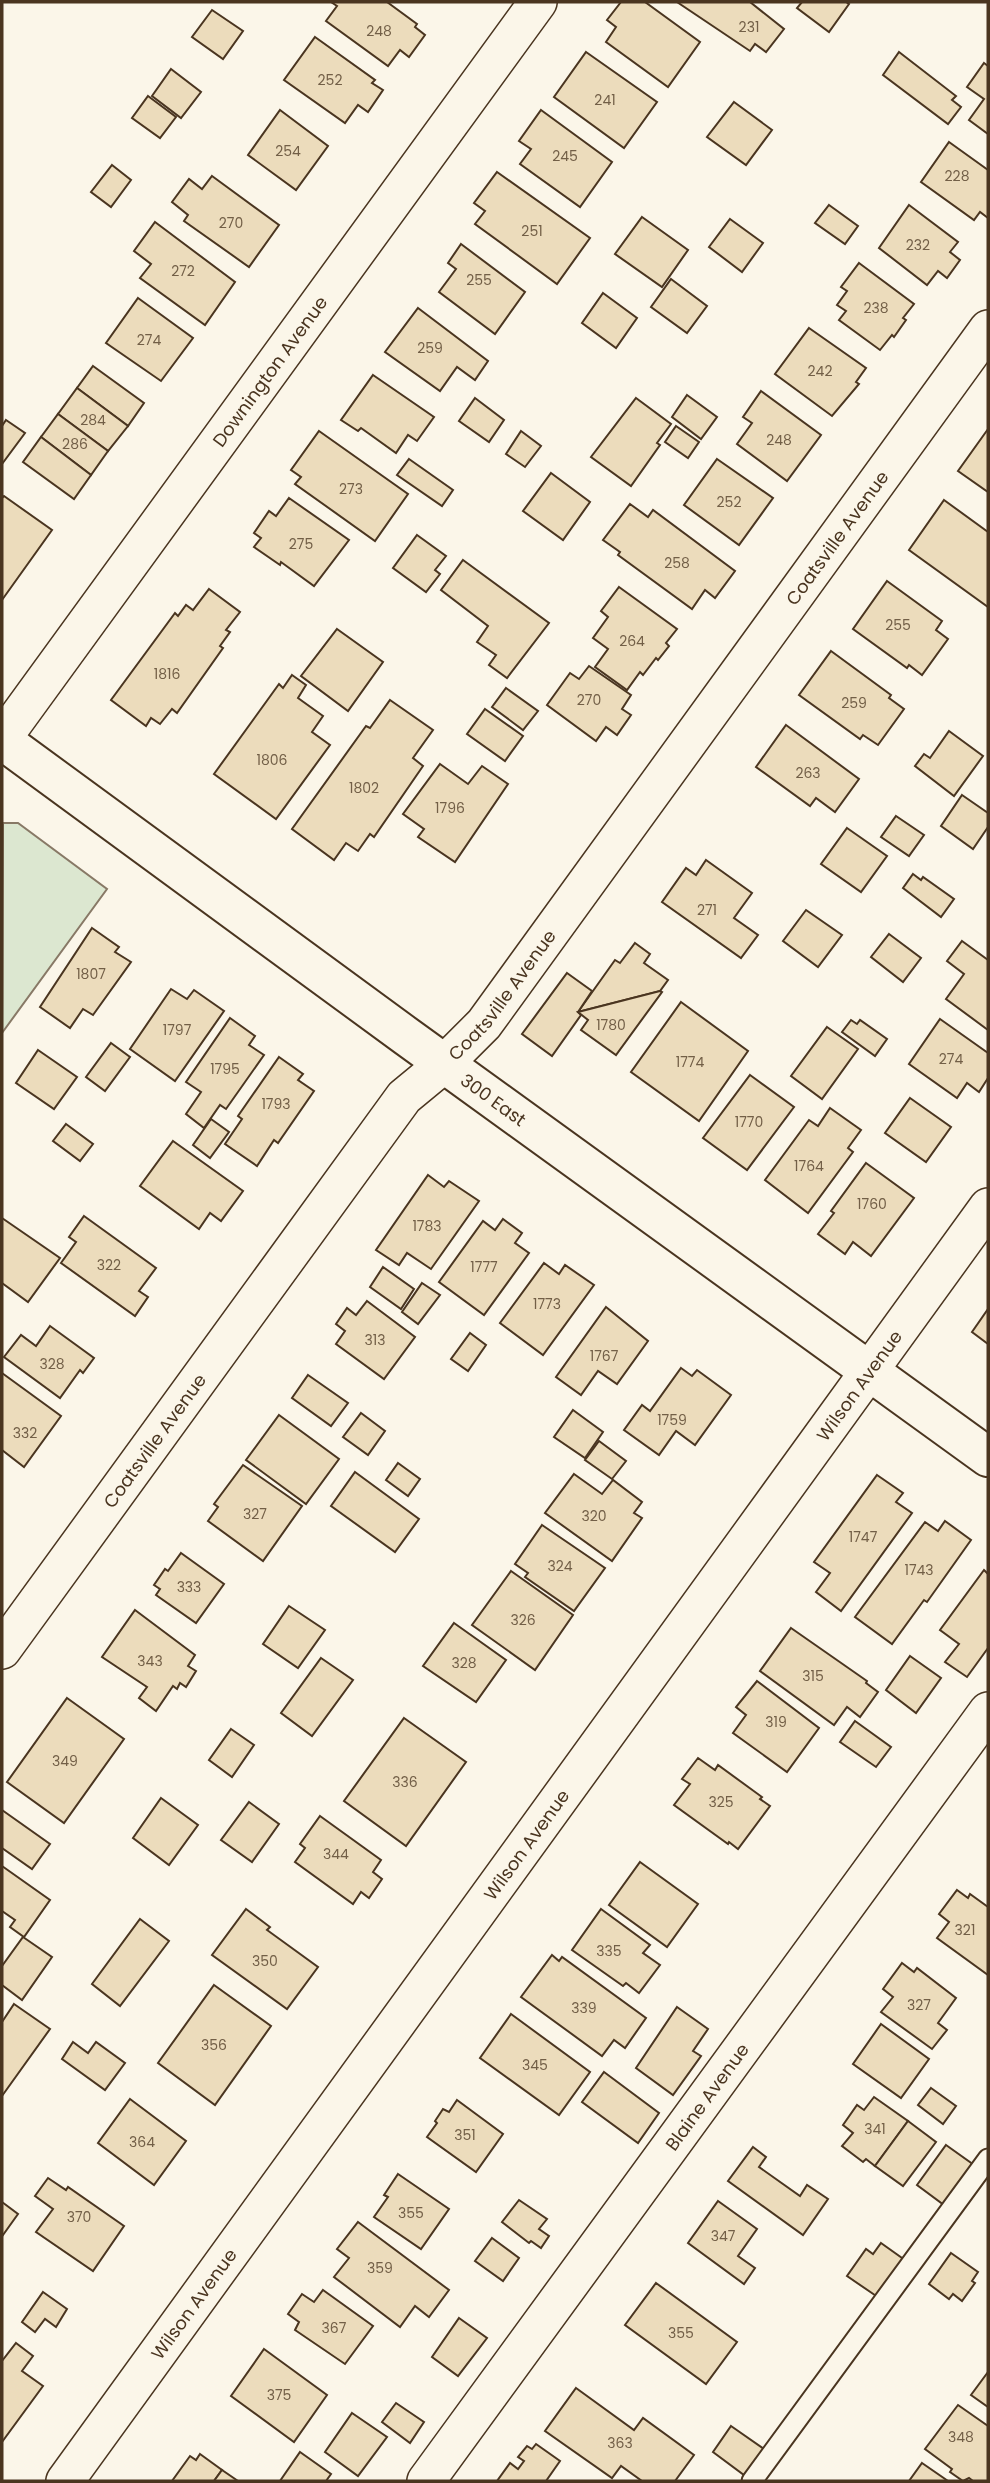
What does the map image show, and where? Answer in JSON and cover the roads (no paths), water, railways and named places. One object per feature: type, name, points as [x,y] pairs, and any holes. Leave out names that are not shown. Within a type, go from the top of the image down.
[{"type":"street","name":"Downington Avenue","points":[[2,739],[538,2]]},
{"type":"street","name":"Coatsville Avenue","points":[[2,1650],[404,1097],[444,1064],[484,1024],[988,329]]},
{"type":"street","name":"300 East","points":[[2,739],[444,1064],[988,1457]]},
{"type":"street","name":"Wilson Avenue","points":[[65,2481],[988,1207]]},
{"type":"street","name":"Blaine Avenue","points":[[426,2481],[988,1711]]},
{"type":"lane","points":[[752,2481],[988,2159]]}]
